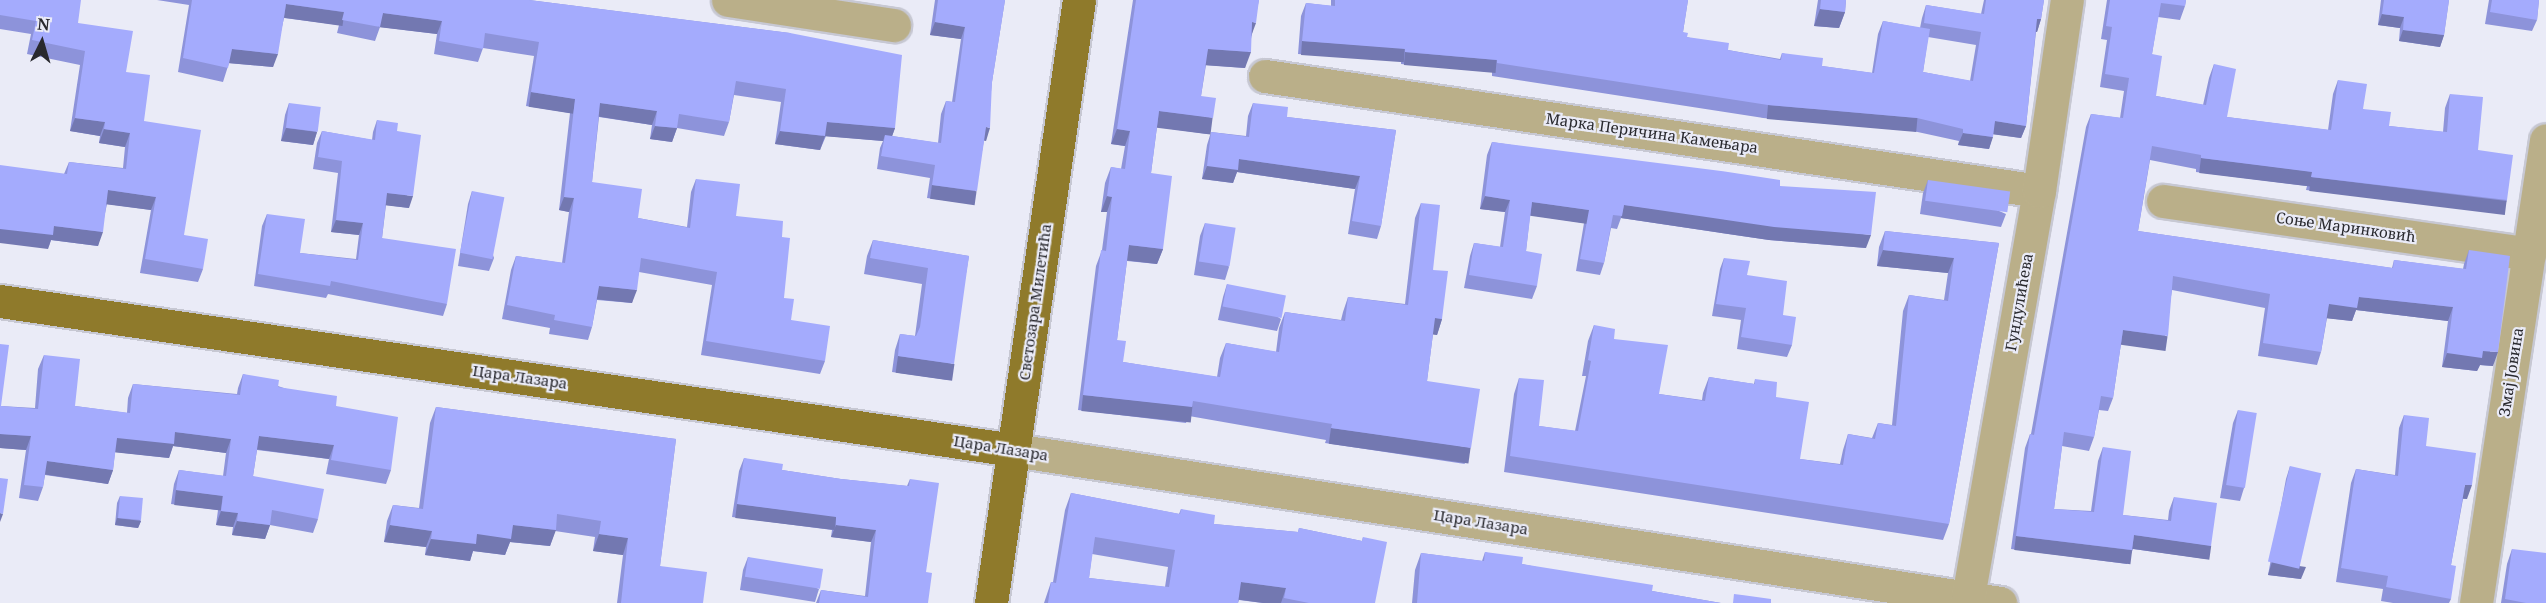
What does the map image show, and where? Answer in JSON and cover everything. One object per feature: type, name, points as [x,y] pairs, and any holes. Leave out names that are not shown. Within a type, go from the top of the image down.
[{"type":"main road","name":"Светозара Милетића","points":[[991,603],[1003,500],[1014,450],[1056,139],[1079,0]]},
{"type":"main road","name":"Цара Лазара","points":[[0,302],[1014,450]]},
{"type":"street","points":[[728,0],[894,25]]},
{"type":"street","name":"Гундулићева","points":[[1968,601],[2039,191],[2067,0]]},
{"type":"street","name":"Марка Перичина Камењара","points":[[1265,76],[2039,191]]},
{"type":"street","name":"Змај Јовина","points":[[2476,603],[2546,140]]},
{"type":"street","name":"Соње Маринковић","points":[[2163,201],[2529,254]]},
{"type":"street","name":"Цара Лазара","points":[[1014,450],[1968,601],[2000,603]]},
{"type":"building","points":[[0,0],[81,0],[78,23],[133,31],[126,72],[150,75],[144,121],[201,130],[184,235],[208,239],[203,269],[145,259],[156,197],[108,190],[103,232],[54,226],[53,235],[0,229],[0,165],[67,174],[69,162],[126,169],[130,133],[104,129],[105,122],[75,118],[85,51],[32,40],[36,21],[0,15]]},
{"type":"building","points":[[192,0],[529,0],[790,33],[902,55],[895,128],[827,122],[825,136],[780,131],[786,89],[736,81],[729,122],[679,114],[677,128],[655,126],[657,111],[600,103],[592,182],[642,189],[638,218],[690,228],[696,179],[740,184],[736,216],[783,221],[782,237],[790,238],[784,298],[794,299],[791,320],[830,326],[825,361],[706,341],[717,272],[641,258],[637,290],[599,286],[592,327],[554,320],[555,315],[507,305],[516,256],[565,263],[574,198],[564,197],[575,99],[531,92],[539,42],[485,33],[483,49],[439,41],[442,21],[383,13],[380,27],[342,20],[344,12],[286,4],[278,54],[232,49],[228,68],[183,58]]},
{"type":"building","points":[[938,0],[1005,0],[992,82],[990,128],[986,127],[977,191],[932,185],[935,165],[881,156],[885,135],[941,143],[946,101],[955,102],[965,27],[935,22]]},
{"type":"building","points":[[1136,0],[1259,0],[1256,23],[1252,22],[1251,52],[1208,49],[1201,96],[1216,98],[1213,118],[1159,111],[1151,173],[1172,176],[1163,249],[1129,245],[1117,340],[1126,341],[1123,362],[1220,377],[1226,343],[1279,352],[1285,312],[1345,321],[1348,297],[1408,305],[1421,203],[1440,205],[1433,270],[1448,271],[1442,319],[1435,318],[1427,381],[1480,389],[1471,448],[1331,428],[1332,424],[1193,401],[1192,407],[1083,395],[1101,250],[1106,251],[1112,197],[1107,196],[1111,167],[1125,169],[1130,131],[1117,129]]},
{"type":"building","points":[[1335,0],[1688,0],[1683,32],[1688,33],[1687,37],[1729,43],[1728,50],[1781,60],[1782,53],[1823,58],[1822,66],[1874,73],[1883,21],[1930,29],[1923,72],[1973,81],[1981,32],[1924,23],[1926,5],[1984,14],[1986,0],[2044,0],[2041,19],[2037,19],[2026,126],[1995,121],[1993,137],[1963,133],[1963,129],[1917,118],[1768,105],[1497,63],[1497,60],[1405,52],[1405,49],[1302,41],[1306,3],[1335,6]]},
{"type":"building","points":[[1821,0],[1846,0],[1845,12],[1820,9]]},
{"type":"building","points":[[2110,0],[2186,0],[2185,6],[2161,3],[2152,54],[2162,56],[2156,96],[2206,105],[2214,64],[2236,69],[2227,117],[2331,130],[2338,80],[2367,84],[2363,109],[2391,112],[2389,126],[2447,132],[2450,94],[2483,97],[2478,150],[2513,155],[2507,200],[2311,177],[2312,172],[2201,158],[2201,155],[2152,146],[2138,231],[2393,268],[2394,260],[2466,269],[2469,250],[2510,256],[2498,352],[2483,351],[2482,358],[2447,353],[2453,307],[2359,297],[2357,308],[2329,304],[2321,352],[2263,343],[2270,294],[2173,276],[2168,336],[2123,330],[2113,398],[2101,396],[2094,437],[2064,432],[2054,509],[2094,512],[2103,447],[2131,451],[2123,515],[2171,521],[2174,497],[2217,503],[2211,546],[2134,535],[2132,550],[2016,536],[2030,434],[2034,435],[2091,114],[2123,118],[2129,78],[2105,74],[2112,27],[2106,26]]},
{"type":"building","points":[[2384,0],[2449,0],[2444,35],[2403,30],[2404,17],[2382,14]]},
{"type":"building","points":[[2492,0],[2539,0],[2537,20],[2490,12]]},
{"type":"building","points":[[289,103],[321,107],[318,132],[286,128]]},
{"type":"building","points":[[1253,103],[1288,107],[1287,117],[1396,130],[1381,226],[1352,221],[1360,176],[1239,159],[1238,170],[1207,166],[1211,132],[1249,137]]},
{"type":"building","points":[[377,120],[398,123],[397,131],[421,135],[413,196],[387,193],[382,238],[456,249],[447,304],[331,281],[330,286],[258,274],[267,214],[305,219],[300,253],[358,260],[363,223],[336,220],[342,161],[318,157],[322,131],[375,140]]},
{"type":"building","points":[[1492,142],[1728,172],[1780,180],[1780,186],[1876,192],[1871,235],[1774,227],[1624,205],[1622,216],[1613,215],[1604,263],[1580,259],[1589,210],[1532,202],[1526,251],[1542,254],[1537,286],[1469,275],[1474,243],[1503,247],[1510,200],[1485,196]]},
{"type":"building","points":[[1928,180],[2010,192],[2007,212],[1925,201]]},
{"type":"building","points":[[472,191],[504,197],[492,259],[460,253]]},
{"type":"building","points":[[1205,223],[1236,228],[1230,266],[1199,262]]},
{"type":"building","points":[[1885,231],[1999,243],[1949,524],[1510,456],[1519,378],[1544,380],[1539,426],[1578,431],[1591,361],[1588,360],[1594,325],[1615,329],[1614,339],[1668,345],[1659,394],[1705,401],[1709,377],[1755,384],[1755,379],[1777,382],[1776,397],[1809,402],[1800,459],[1843,465],[1848,434],[1875,439],[1878,423],[1896,426],[1909,295],[1948,301],[1954,258],[1883,250]]},
{"type":"building","points":[[873,240],[969,256],[954,364],[898,356],[900,334],[916,336],[920,327],[928,268],[870,258]]},
{"type":"building","points":[[1724,258],[1750,261],[1747,275],[1787,281],[1783,315],[1796,317],[1792,345],[1741,337],[1746,308],[1716,304]]},
{"type":"building","points":[[1227,284],[1286,295],[1282,318],[1223,307]]},
{"type":"building","points":[[0,344],[9,345],[1,406],[38,409],[44,355],[80,359],[75,406],[130,413],[133,384],[240,395],[243,374],[279,380],[278,387],[337,396],[336,406],[398,417],[391,470],[331,460],[334,445],[259,436],[253,476],[324,489],[318,519],[272,510],[270,525],[237,521],[238,513],[221,511],[223,496],[176,490],[179,470],[226,476],[231,439],[175,432],[174,444],[117,438],[113,470],[47,461],[43,487],[24,485],[31,436],[0,434]]},
{"type":"building","points":[[436,407],[676,439],[660,566],[707,572],[703,603],[621,603],[628,538],[599,534],[601,521],[557,514],[556,530],[513,525],[511,539],[477,534],[476,544],[431,539],[432,531],[390,525],[393,505],[423,509]]},
{"type":"building","points":[[2238,410],[2257,413],[2245,488],[2226,485]]},
{"type":"building","points":[[2404,415],[2429,418],[2426,446],[2476,453],[2472,485],[2465,485],[2451,565],[2456,566],[2451,599],[2386,587],[2388,576],[2341,568],[2356,469],[2398,476]]},
{"type":"building","points":[[744,458],[783,464],[782,470],[841,479],[909,486],[910,479],[939,483],[926,572],[932,573],[928,603],[819,603],[821,590],[868,597],[876,530],[836,525],[836,517],[737,504]]},
{"type":"building","points":[[2290,466],[2321,473],[2299,569],[2268,561]]},
{"type":"building","points":[[0,478],[8,479],[3,514],[0,513]]},
{"type":"building","points":[[1071,493],[1180,514],[1181,509],[1215,515],[1214,524],[1298,532],[1299,528],[1362,541],[1363,537],[1387,542],[1375,603],[1309,603],[1284,598],[1286,588],[1241,582],[1238,603],[1048,603],[1051,582],[1056,583]],"holes":[[[1095,537],[1175,550],[1169,587],[1089,578]]]},
{"type":"building","points":[[120,496],[143,498],[141,520],[118,518]]},
{"type":"building","points":[[2512,549],[2546,553],[2546,603],[2526,603],[2505,599]]},
{"type":"building","points":[[1485,552],[1523,557],[1522,564],[1653,585],[1652,591],[1721,603],[1417,603],[1421,553],[1484,561]]},
{"type":"building","points":[[748,557],[823,569],[820,589],[745,577]]},
{"type":"building","points":[[1734,594],[1771,599],[1771,603],[1733,603]]}]
